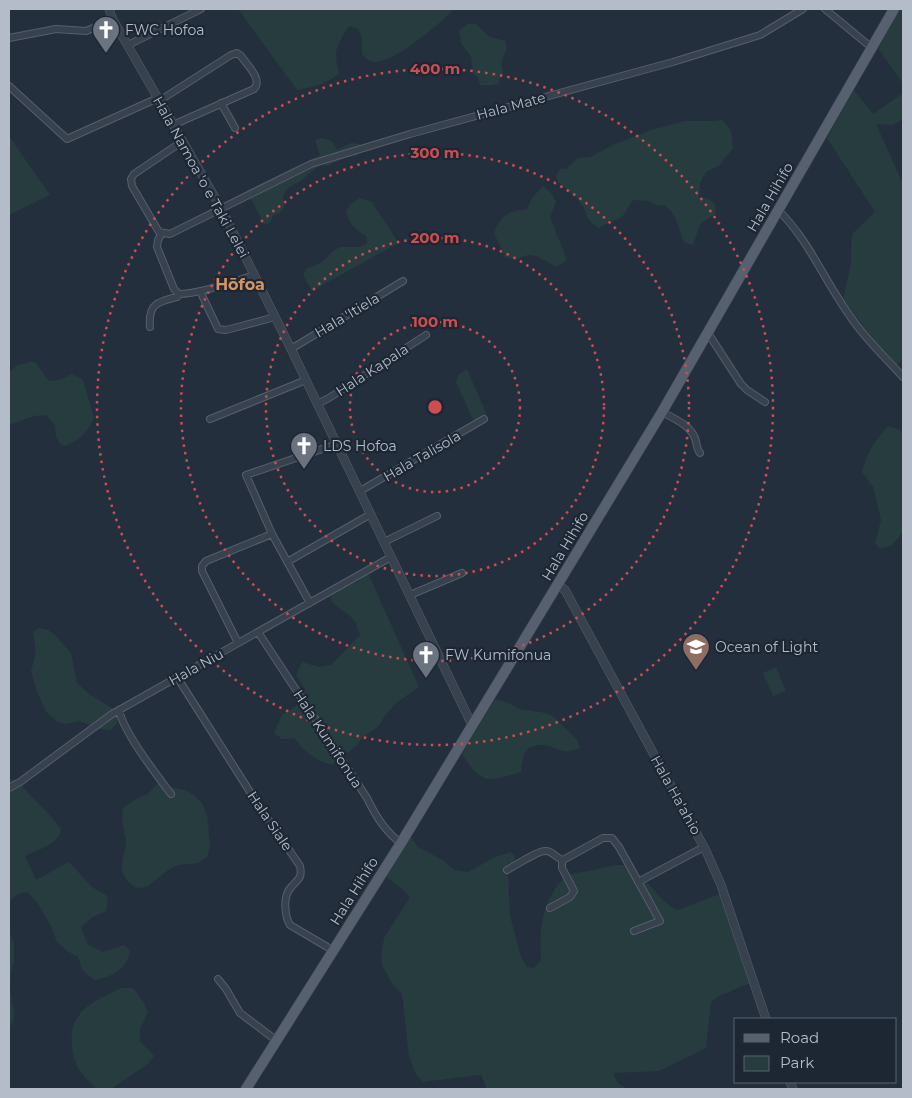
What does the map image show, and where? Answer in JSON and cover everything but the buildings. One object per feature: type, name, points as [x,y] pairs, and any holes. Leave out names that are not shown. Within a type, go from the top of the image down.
[{"type":"main road","name":"Hala Hihifo","points":[[246,1089],[401,843],[662,412],[894,9]]},
{"type":"street","name":"Hala Namoa 'o e Taki Lelei","points":[[109,9],[113,20],[220,208],[254,275],[472,725]]},
{"type":"street","points":[[128,45],[200,9]]},
{"type":"street","name":"Hala Mate","points":[[162,234],[170,234],[312,164],[410,134],[673,62],[760,36],[803,9]]},
{"type":"street","points":[[825,9],[872,48]]},
{"type":"street","points":[[9,38],[56,29],[86,31],[113,20]]},
{"type":"street","points":[[9,86],[67,139],[158,100],[231,55],[237,54],[241,56],[258,80],[258,85],[254,89],[173,124]]},
{"type":"street","points":[[221,103],[235,128]]},
{"type":"street","points":[[179,294],[174,288],[157,247],[158,240],[162,234],[132,186],[131,179],[134,174],[183,142]]},
{"type":"street","points":[[778,210],[797,231],[849,316],[903,378]]},
{"type":"street","points":[[150,327],[149,316],[152,308],[159,301],[254,275]]},
{"type":"street","name":"Hala 'Itiela","points":[[291,349],[403,281]]},
{"type":"street","points":[[200,291],[218,329],[226,330],[275,317]]},
{"type":"street","points":[[708,334],[747,390],[765,402]]},
{"type":"street","name":"Hala Kapala","points":[[317,404],[426,335]]},
{"type":"street","points":[[210,419],[306,380]]},
{"type":"street","points":[[662,412],[690,431],[700,453]]},
{"type":"street","name":"Hala Talisola","points":[[360,491],[484,419]]},
{"type":"street","points":[[310,603],[272,534],[246,475],[337,444]]},
{"type":"street","points":[[287,562],[370,514]]},
{"type":"street","points":[[384,542],[437,516]]},
{"type":"street","points":[[238,643],[202,571],[202,566],[206,561],[272,534]]},
{"type":"street","name":"Hala Niu","points":[[9,788],[119,710],[390,557]]},
{"type":"street","points":[[410,595],[462,573]]},
{"type":"street","name":"Hala Ha'ahio","points":[[558,585],[565,590],[704,847],[721,885],[766,1018]]},
{"type":"street","name":"Hala Kumifonua","points":[[258,632],[367,798],[373,811],[391,836],[401,843]]},
{"type":"street","name":"Hala Siale","points":[[178,677],[259,806],[300,866],[302,873],[298,881],[289,889],[286,898],[286,920],[290,926],[334,951]]},
{"type":"street","points":[[119,710],[124,724],[148,762],[172,794]]},
{"type":"street","points":[[562,860],[603,838],[612,838],[619,847],[660,921],[634,931]]},
{"type":"street","points":[[638,882],[704,847]]},
{"type":"street","points":[[507,870],[541,851],[551,852],[562,860]]},
{"type":"street","points":[[550,908],[570,897],[574,891],[562,868],[562,860]]},
{"type":"street","points":[[218,979],[240,1013],[277,1041]]},
{"type":"green space","points":[[238,9],[454,9],[416,42],[383,61],[372,62],[362,54],[362,37],[358,29],[349,26],[337,48],[336,59],[339,74],[319,85],[297,90]]},
{"type":"green space","points":[[900,9],[903,9],[903,84],[878,48]]},
{"type":"green space","points":[[468,24],[476,24],[490,37],[505,41],[507,49],[501,63],[503,73],[498,84],[480,85],[478,78],[473,73],[471,57],[461,43],[459,30]]},
{"type":"green space","points":[[854,90],[873,114],[903,93],[903,119],[892,125],[876,124],[903,184],[903,359],[897,365],[877,344],[843,299],[851,264],[853,233],[875,212],[827,138]]},
{"type":"green space","points":[[722,120],[731,130],[733,148],[720,165],[706,172],[700,183],[699,197],[709,199],[715,204],[716,213],[700,224],[693,245],[685,243],[675,218],[669,209],[664,205],[658,206],[648,201],[633,200],[622,217],[598,228],[588,219],[584,208],[577,198],[558,182],[556,176],[560,169],[566,169],[578,158],[590,157],[613,145],[651,130],[685,121]]},
{"type":"green space","points":[[9,136],[50,195],[9,215]]},
{"type":"green space","points":[[322,138],[332,141],[337,150],[351,143],[360,144],[362,149],[357,156],[345,158],[327,166],[321,164],[299,182],[289,187],[283,195],[284,207],[280,213],[273,215],[271,222],[264,225],[247,190],[320,155],[315,140]]},
{"type":"green space","points":[[543,186],[552,194],[556,202],[550,217],[567,260],[557,267],[532,255],[516,260],[505,257],[494,233],[499,222],[506,215],[527,209],[532,198]]},
{"type":"green space","points":[[359,198],[372,202],[398,243],[312,291],[303,275],[306,269],[321,263],[334,250],[341,247],[359,247],[367,243],[366,236],[353,226],[346,211]]},
{"type":"green space","points":[[35,362],[49,381],[62,379],[72,374],[83,380],[94,418],[86,432],[75,441],[65,446],[60,444],[56,436],[55,425],[46,415],[34,416],[12,424],[9,423],[9,373],[16,366]]},
{"type":"green space","points":[[467,369],[486,413],[474,422],[456,382],[458,375]]},
{"type":"green space","points":[[888,426],[900,430],[903,434],[903,532],[892,545],[880,549],[875,543],[881,520],[873,487],[862,472],[872,447]]},
{"type":"green space","points":[[368,573],[419,687],[396,703],[379,726],[362,738],[357,745],[332,765],[310,755],[294,738],[282,739],[274,733],[282,715],[295,707],[305,689],[296,675],[302,662],[319,667],[331,665],[360,635],[353,619],[334,604],[330,598],[337,589],[351,585]]},
{"type":"green space","points":[[39,628],[48,630],[56,636],[71,653],[77,683],[89,694],[112,708],[118,714],[117,724],[110,730],[100,729],[79,721],[66,724],[58,722],[46,712],[37,692],[31,671],[36,653],[33,632]]},
{"type":"green space","points":[[776,667],[786,691],[773,696],[763,673]]},
{"type":"green space","points":[[495,699],[509,703],[519,709],[546,713],[554,717],[577,740],[580,748],[563,751],[550,746],[540,745],[528,748],[523,757],[521,772],[493,779],[480,776],[462,754]]},
{"type":"green space","points":[[16,779],[61,829],[57,839],[52,843],[25,856],[36,880],[69,862],[92,887],[106,895],[108,900],[106,911],[91,918],[81,927],[88,945],[103,952],[124,945],[130,950],[129,957],[122,967],[107,977],[94,980],[82,970],[78,957],[67,951],[57,942],[51,926],[37,902],[27,892],[16,895],[9,903],[9,780]]},
{"type":"green space","points":[[160,781],[171,787],[185,790],[202,803],[207,815],[210,846],[207,857],[198,863],[178,865],[168,870],[147,887],[136,888],[125,878],[122,868],[126,843],[122,822],[123,808],[149,793]]},
{"type":"green space","points":[[411,837],[418,847],[443,860],[454,870],[468,872],[493,858],[510,852],[515,856],[515,865],[508,876],[510,916],[521,957],[527,967],[534,968],[541,960],[541,927],[547,905],[565,878],[579,872],[622,865],[633,870],[665,901],[678,910],[720,894],[750,983],[719,996],[711,1002],[706,1048],[659,1071],[613,1073],[618,1083],[627,1089],[487,1089],[481,1075],[422,1082],[416,1074],[409,1057],[402,994],[393,985],[383,967],[381,957],[384,938],[410,897],[386,877]]},
{"type":"green space","points":[[9,931],[14,943],[14,961],[10,990],[14,1011],[13,1022],[9,1028]]},
{"type":"green space","points":[[122,988],[133,988],[144,1003],[148,1012],[140,1029],[140,1041],[154,1056],[149,1063],[111,1089],[96,1089],[75,1062],[72,1050],[72,1032],[79,1014],[94,1002]]},
{"type":"place","name":"FWC Hofoa","points":[[106,54]]},
{"type":"place","name":"LDS Hofoa","points":[[304,470]]},
{"type":"place","name":"Ocean of Light","points":[[696,671]]},
{"type":"place","name":"FW Kumifonua","points":[[426,679]]},
{"type":"district","name":"Hōfoa","points":[[240,284]]}]
